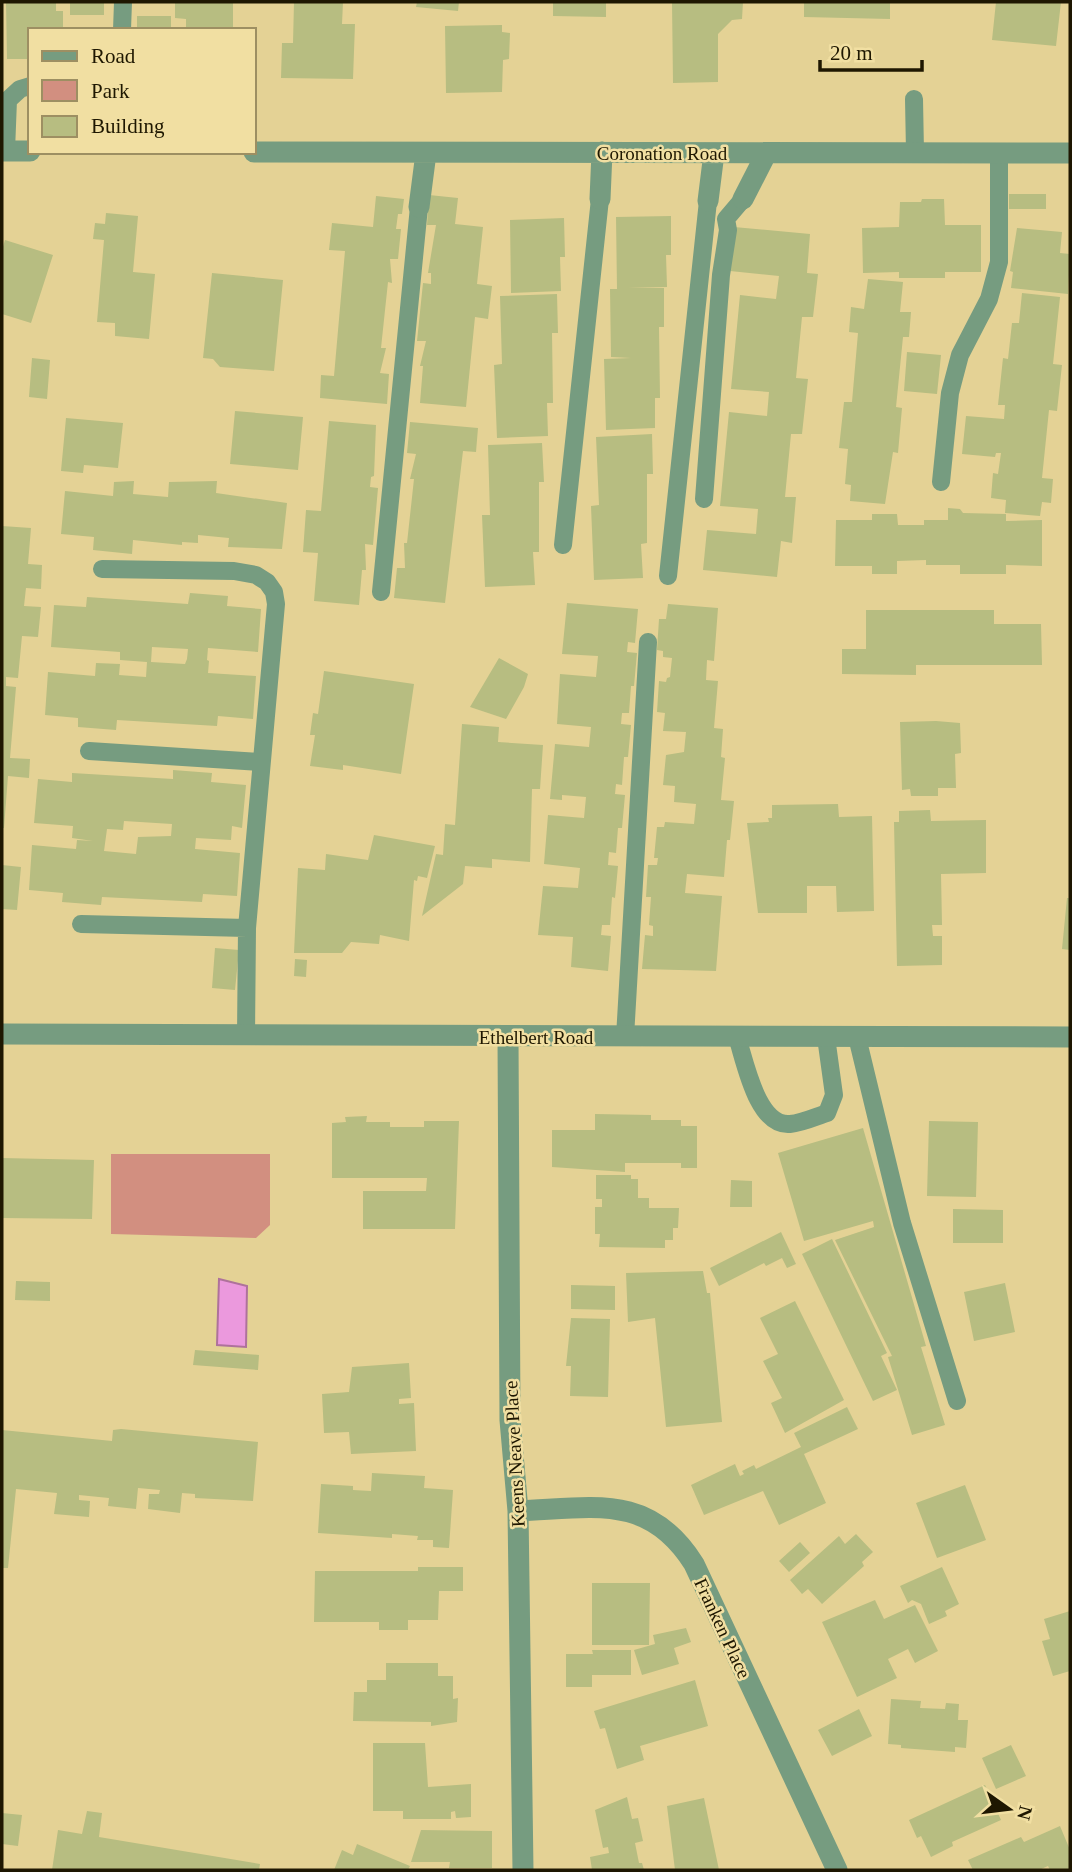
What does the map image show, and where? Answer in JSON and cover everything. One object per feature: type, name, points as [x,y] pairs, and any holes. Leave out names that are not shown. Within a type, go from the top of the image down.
[{"type":"street","points":[[4,151],[28,151]]},
{"type":"street","name":"Coronation Road","points":[[256,152],[1070,153]]},
{"type":"street","points":[[600,198],[602,152]]},
{"type":"street","points":[[419,207],[426,153]]},
{"type":"street","points":[[708,201],[714,153]]},
{"type":"street","points":[[743,199],[766,154]]},
{"type":"street","name":"Ethelbert Road","points":[[2,1034],[1070,1037]]},
{"type":"street","name":"Keens Neave Place","points":[[508,1037],[510,1420],[518,1511],[523,1870]]},
{"type":"street","name":"Franken Place","points":[[518,1511],[610,1507],[629,1511],[660,1526],[680,1542],[694,1564],[837,1870]]},
{"type":"lane","points":[[122,28],[123,2]]},
{"type":"lane","points":[[4,151],[8,100],[20,89],[28,87]]},
{"type":"lane","points":[[914,99],[915,152]]},
{"type":"lane","points":[[941,482],[950,393],[960,355],[989,299],[999,262],[999,152]]},
{"type":"lane","points":[[563,545],[600,198]]},
{"type":"lane","points":[[704,499],[721,275],[728,230],[726,219],[743,199]]},
{"type":"lane","points":[[668,576],[708,201]]},
{"type":"lane","points":[[381,592],[419,207]]},
{"type":"lane","points":[[102,569],[234,571],[256,575],[267,582],[276,604],[247,928],[246,1035]]},
{"type":"lane","points":[[625,1037],[648,642]]},
{"type":"lane","points":[[89,751],[261,762]]},
{"type":"lane","points":[[81,924],[247,928]]},
{"type":"lane","points":[[737,1037],[760,1106],[773,1119],[788,1125],[827,1113],[834,1095],[826,1037]]},
{"type":"lane","points":[[857,1037],[902,1223],[957,1401]]},
{"type":"green space","points":[[111,1154],[270,1154],[270,1225],[256,1238],[111,1234]]},
{"type":"shaded area","points":[[219,1279],[247,1286],[246,1347],[217,1345]]},
{"type":"building","points":[[6,2],[56,2],[56,11],[63,11],[63,28],[28,28],[28,59],[7,59]]},
{"type":"building","points":[[70,2],[104,2],[104,15],[70,15]]},
{"type":"building","points":[[175,2],[233,2],[233,28],[186,28],[186,19],[175,18]]},
{"type":"building","points":[[294,2],[343,2],[342,24],[355,24],[353,79],[281,78],[282,43],[293,43]]},
{"type":"building","points":[[417,2],[459,2],[458,11],[416,7]]},
{"type":"building","points":[[553,2],[606,2],[606,17],[553,16]]},
{"type":"building","points":[[672,2],[743,2],[742,19],[732,20],[718,34],[718,82],[673,83]]},
{"type":"building","points":[[804,2],[890,2],[890,19],[804,17]]},
{"type":"building","points":[[996,2],[1061,2],[1056,46],[992,40]]},
{"type":"building","points":[[137,16],[171,16],[171,28],[137,28]]},
{"type":"building","points":[[502,25],[502,32],[510,33],[509,59],[503,60],[502,92],[446,93],[445,26]]},
{"type":"building","points":[[1009,194],[1046,194],[1046,209],[1009,209]]},
{"type":"building","points":[[429,195],[458,198],[455,224],[483,227],[477,284],[492,286],[488,319],[475,317],[466,407],[420,403],[423,366],[420,366],[426,341],[417,341],[423,283],[431,284],[431,273],[428,273],[436,225],[427,225]]},
{"type":"building","points":[[376,196],[404,199],[396,229],[401,229],[398,259],[390,259],[392,283],[388,282],[381,348],[386,348],[380,373],[389,374],[387,404],[320,398],[321,375],[334,376],[345,251],[329,250],[332,223],[373,227]]},
{"type":"building","points":[[922,199],[944,199],[945,225],[981,225],[981,272],[945,272],[945,278],[899,278],[899,272],[863,273],[862,228],[899,227],[900,202],[921,202]]},
{"type":"building","points":[[106,213],[138,216],[133,272],[155,274],[149,339],[115,336],[115,323],[97,322],[104,240],[93,239],[95,223],[105,224]]},
{"type":"building","points":[[671,216],[671,255],[666,255],[667,287],[628,288],[664,288],[664,327],[659,327],[660,398],[655,398],[655,428],[606,430],[604,359],[631,358],[611,357],[610,289],[617,289],[616,217]]},
{"type":"building","points":[[564,218],[565,257],[560,257],[561,291],[511,293],[510,220]]},
{"type":"building","points":[[734,227],[810,234],[807,273],[818,274],[813,317],[802,317],[796,378],[808,379],[802,434],[791,434],[785,497],[796,497],[792,543],[781,541],[777,577],[703,570],[707,530],[756,534],[758,509],[720,506],[729,412],[767,416],[769,392],[731,389],[740,295],[776,299],[779,276],[730,271]]},
{"type":"building","points":[[1017,228],[1062,232],[1060,253],[1070,254],[1068,294],[1011,288],[1013,272],[1010,271]]},
{"type":"building","points":[[5,240],[53,255],[31,323],[2,314],[2,250]]},
{"type":"building","points":[[212,273],[283,280],[274,371],[220,367],[213,359],[203,358]]},
{"type":"building","points":[[868,279],[903,282],[900,312],[911,312],[909,337],[903,337],[896,407],[902,408],[898,453],[893,452],[885,504],[850,501],[851,485],[845,484],[848,449],[839,448],[844,402],[852,402],[858,333],[849,332],[851,307],[864,309]]},
{"type":"building","points":[[1022,293],[1060,297],[1053,364],[1062,365],[1057,411],[1049,410],[1042,478],[1053,479],[1051,503],[1042,502],[1040,516],[1005,513],[1006,500],[991,498],[993,473],[998,474],[1001,453],[996,453],[995,457],[962,454],[966,416],[1004,419],[1005,405],[998,405],[1003,358],[1008,359],[1012,323],[1019,323]]},
{"type":"building","points":[[557,294],[558,333],[552,333],[553,403],[547,403],[548,436],[497,438],[494,365],[502,364],[500,296]]},
{"type":"building","points":[[907,352],[941,355],[937,394],[904,391]]},
{"type":"building","points":[[32,358],[50,360],[47,399],[29,397]]},
{"type":"building","points":[[235,411],[303,417],[298,470],[230,464]]},
{"type":"building","points":[[66,418],[123,423],[118,468],[84,465],[83,473],[61,471]]},
{"type":"building","points":[[329,421],[376,425],[374,476],[371,477],[370,487],[378,488],[373,545],[365,544],[366,570],[362,570],[359,605],[314,601],[318,553],[303,552],[306,510],[321,511]]},
{"type":"building","points":[[410,422],[478,428],[476,452],[463,451],[445,603],[394,598],[397,568],[405,568],[404,543],[407,543],[414,479],[410,479],[416,454],[407,453]]},
{"type":"building","points":[[652,434],[653,474],[647,474],[647,543],[641,544],[643,578],[594,580],[591,506],[599,505],[596,437]]},
{"type":"building","points":[[542,443],[544,482],[539,482],[539,552],[533,552],[535,585],[485,587],[482,515],[490,515],[488,445]]},
{"type":"building","points":[[134,481],[133,494],[168,497],[169,482],[217,481],[216,493],[287,503],[282,549],[228,547],[229,538],[198,535],[198,543],[182,542],[182,545],[133,540],[132,554],[93,550],[94,537],[61,534],[65,491],[113,496],[114,482]]},
{"type":"building","points":[[948,508],[960,509],[963,513],[1006,514],[1006,521],[1042,520],[1042,566],[1006,565],[1006,574],[960,574],[960,565],[926,565],[926,560],[897,561],[897,574],[872,574],[872,566],[835,566],[836,520],[872,520],[872,514],[897,514],[898,525],[924,525],[924,520],[948,520]]},
{"type":"building","points":[[2,526],[31,528],[28,564],[42,565],[41,589],[26,588],[24,606],[41,607],[38,637],[22,636],[18,678],[6,677],[6,686],[16,687],[10,758],[30,759],[29,778],[8,776],[4,828],[2,828]]},
{"type":"building","points":[[190,593],[228,596],[227,606],[261,609],[258,652],[208,648],[207,660],[208,673],[256,676],[253,719],[218,716],[217,726],[117,720],[116,730],[78,727],[78,718],[45,715],[48,672],[95,676],[96,663],[120,664],[119,675],[146,677],[147,662],[120,660],[120,652],[51,647],[54,605],[86,607],[87,597],[188,604]],"holes":[[[152,647],[188,649],[185,664],[151,662]]]},
{"type":"building","points":[[567,603],[638,609],[635,643],[628,642],[627,652],[637,653],[634,686],[631,686],[629,713],[622,713],[621,724],[631,725],[628,757],[624,757],[622,785],[616,784],[615,794],[625,795],[622,828],[618,828],[616,853],[609,852],[608,865],[618,866],[615,898],[612,897],[610,925],[602,925],[601,935],[611,936],[608,971],[571,967],[573,937],[538,935],[543,886],[578,888],[580,868],[544,864],[548,815],[584,818],[586,797],[562,795],[562,800],[550,799],[555,744],[589,747],[591,727],[557,724],[560,674],[596,677],[598,656],[562,654]]},
{"type":"building","points":[[668,604],[718,608],[714,661],[707,660],[706,680],[718,681],[714,728],[723,729],[721,757],[725,758],[721,800],[734,801],[730,840],[727,840],[724,877],[687,874],[685,893],[722,896],[716,971],[642,969],[645,935],[653,936],[653,926],[649,925],[651,897],[646,897],[648,865],[657,865],[658,858],[654,858],[657,827],[664,827],[665,822],[694,824],[696,804],[674,802],[675,786],[663,785],[666,755],[684,752],[686,732],[663,731],[665,713],[657,712],[659,681],[666,682],[670,677],[672,658],[663,657],[663,651],[657,650],[659,619],[666,619]]},
{"type":"building","points":[[866,610],[994,610],[994,624],[1041,624],[1042,665],[916,665],[916,675],[842,674],[842,649],[866,649]]},
{"type":"building","points":[[499,658],[528,674],[524,687],[506,719],[470,707]]},
{"type":"building","points":[[324,671],[414,684],[401,774],[343,765],[343,770],[310,766],[315,735],[310,735],[313,713],[318,714]]},
{"type":"building","points":[[900,722],[960,723],[961,753],[955,754],[956,788],[938,788],[938,796],[911,796],[910,789],[902,790]]},
{"type":"building","points":[[462,724],[499,727],[498,742],[543,745],[540,789],[532,789],[530,862],[492,859],[492,868],[465,866],[463,884],[422,916],[436,854],[443,855],[445,824],[455,825]]},
{"type":"building","points":[[173,770],[212,773],[211,782],[246,785],[242,828],[232,826],[231,840],[196,838],[195,849],[240,853],[237,896],[203,894],[202,902],[102,897],[101,905],[62,902],[63,893],[29,890],[32,845],[76,849],[77,840],[93,841],[72,838],[73,826],[34,823],[38,779],[72,782],[72,773],[173,779]],"holes":[[[124,821],[172,824],[171,836],[138,837],[136,854],[104,851],[107,829],[123,830]]]},
{"type":"building","points":[[838,804],[839,817],[872,816],[874,911],[837,912],[836,886],[807,886],[807,913],[758,913],[747,823],[769,822],[768,818],[772,818],[772,805]]},
{"type":"building","points":[[930,810],[931,821],[986,820],[986,873],[941,874],[942,925],[932,925],[933,936],[942,936],[942,965],[897,966],[894,822],[899,822],[899,811]]},
{"type":"building","points":[[374,835],[435,846],[427,878],[418,876],[417,881],[414,880],[409,941],[380,935],[379,944],[351,942],[342,953],[294,953],[298,868],[325,870],[326,854],[368,860]]},
{"type":"building","points":[[2,865],[21,867],[17,910],[2,909]]},
{"type":"building","points":[[1067,898],[1070,898],[1070,950],[1062,949]]},
{"type":"building","points":[[215,948],[239,950],[235,990],[212,988]]},
{"type":"building","points":[[295,959],[307,960],[306,977],[294,976]]},
{"type":"building","points":[[595,1114],[651,1115],[651,1120],[681,1120],[681,1126],[697,1126],[697,1168],[681,1168],[681,1163],[625,1163],[625,1172],[552,1167],[552,1130],[595,1130]]},
{"type":"building","points":[[367,1116],[366,1122],[390,1122],[390,1127],[424,1127],[424,1121],[459,1121],[455,1229],[363,1229],[363,1191],[426,1191],[427,1178],[332,1178],[332,1123],[346,1122],[345,1117]]},
{"type":"building","points":[[929,1121],[978,1122],[976,1197],[927,1196]]},
{"type":"building","points":[[863,1128],[926,1346],[921,1347],[945,1425],[912,1435],[888,1357],[892,1356],[835,1240],[874,1227],[873,1221],[804,1241],[778,1153]]},
{"type":"building","points":[[2,1158],[94,1160],[92,1219],[2,1218]]},
{"type":"building","points":[[596,1175],[631,1175],[631,1179],[638,1179],[638,1198],[649,1198],[649,1208],[679,1208],[678,1228],[673,1228],[673,1240],[665,1240],[665,1248],[599,1247],[600,1234],[595,1234],[595,1207],[602,1207],[602,1199],[596,1199]]},
{"type":"building","points":[[731,1180],[752,1181],[752,1207],[730,1207]]},
{"type":"building","points":[[953,1209],[1003,1210],[1003,1243],[953,1243]]},
{"type":"building","points":[[781,1232],[796,1264],[787,1268],[782,1258],[766,1266],[764,1263],[719,1286],[710,1268]]},
{"type":"building","points":[[832,1239],[887,1353],[881,1356],[897,1390],[873,1401],[802,1254]]},
{"type":"building","points":[[703,1271],[707,1293],[710,1293],[722,1422],[666,1427],[655,1318],[628,1322],[626,1273]]},
{"type":"building","points":[[16,1281],[50,1282],[50,1301],[15,1300]]},
{"type":"building","points":[[1005,1283],[1015,1332],[974,1341],[964,1292]]},
{"type":"building","points":[[571,1285],[615,1286],[615,1310],[571,1309]]},
{"type":"building","points":[[795,1301],[844,1400],[785,1433],[771,1403],[782,1398],[763,1361],[778,1354],[760,1318]]},
{"type":"building","points":[[571,1318],[610,1319],[608,1397],[570,1396],[571,1366],[566,1366]]},
{"type":"building","points":[[195,1350],[259,1355],[258,1370],[193,1365]]},
{"type":"building","points":[[409,1363],[411,1398],[399,1399],[399,1404],[414,1403],[416,1451],[351,1454],[349,1432],[324,1433],[322,1394],[349,1392],[352,1367]]},
{"type":"building","points":[[847,1407],[858,1429],[804,1454],[826,1503],[779,1525],[763,1491],[704,1515],[691,1485],[735,1464],[740,1476],[744,1474],[742,1471],[754,1465],[756,1469],[801,1447],[794,1433]]},
{"type":"building","points":[[2,1430],[112,1441],[113,1430],[258,1442],[253,1501],[195,1498],[195,1494],[182,1493],[180,1513],[148,1509],[149,1494],[159,1494],[160,1490],[138,1488],[136,1509],[108,1506],[109,1498],[79,1495],[79,1500],[90,1501],[89,1517],[54,1514],[57,1493],[16,1489],[8,1568],[2,1568]]},
{"type":"building","points":[[372,1473],[425,1476],[424,1488],[453,1490],[449,1548],[433,1547],[433,1540],[417,1540],[418,1536],[392,1534],[392,1538],[318,1533],[321,1484],[353,1486],[353,1490],[371,1491]]},
{"type":"building","points":[[965,1485],[986,1540],[937,1558],[916,1503]]},
{"type":"building","points":[[856,1534],[873,1552],[862,1562],[864,1566],[822,1604],[808,1589],[802,1594],[790,1580],[839,1536],[845,1544]]},
{"type":"building","points":[[800,1542],[810,1553],[789,1572],[779,1561]]},
{"type":"building","points":[[418,1567],[463,1567],[463,1591],[439,1591],[438,1620],[408,1620],[408,1630],[379,1630],[379,1622],[314,1622],[315,1571],[418,1571]]},
{"type":"building","points":[[942,1567],[959,1604],[945,1611],[947,1616],[929,1624],[921,1604],[912,1600],[908,1603],[900,1586]]},
{"type":"building","points":[[592,1583],[650,1583],[649,1645],[592,1645]]},
{"type":"building","points":[[875,1600],[884,1619],[915,1605],[938,1651],[915,1663],[908,1649],[888,1659],[897,1678],[857,1697],[822,1622]]},
{"type":"building","points":[[1070,1611],[1070,1671],[1053,1676],[1042,1641],[1050,1639],[1044,1619]]},
{"type":"building","points":[[686,1628],[691,1642],[674,1648],[679,1664],[642,1675],[634,1650],[655,1644],[653,1635]]},
{"type":"building","points":[[592,1650],[631,1650],[631,1675],[592,1675],[592,1687],[566,1687],[566,1654],[593,1654]]},
{"type":"building","points":[[386,1663],[438,1663],[438,1676],[453,1676],[453,1699],[458,1698],[457,1722],[431,1726],[431,1722],[353,1721],[354,1692],[367,1692],[367,1680],[386,1680]]},
{"type":"building","points":[[695,1680],[708,1726],[640,1746],[644,1760],[617,1769],[605,1728],[600,1729],[594,1711]]},
{"type":"building","points":[[891,1699],[921,1701],[920,1708],[945,1709],[946,1703],[959,1704],[958,1720],[968,1720],[966,1748],[955,1747],[955,1752],[901,1748],[901,1745],[888,1744]]},
{"type":"building","points":[[859,1709],[872,1736],[832,1756],[818,1730]]},
{"type":"building","points":[[373,1743],[425,1743],[428,1787],[471,1784],[471,1817],[456,1818],[455,1811],[451,1812],[451,1819],[403,1819],[403,1811],[373,1811]]},
{"type":"building","points":[[1011,1745],[1026,1776],[996,1789],[982,1758]]},
{"type":"building","points":[[985,1785],[1001,1820],[952,1842],[953,1846],[931,1857],[921,1836],[917,1838],[909,1820]]},
{"type":"building","points":[[627,1797],[632,1819],[638,1818],[643,1841],[635,1843],[639,1863],[642,1863],[644,1870],[592,1870],[590,1857],[609,1853],[608,1847],[603,1848],[595,1810]]},
{"type":"building","points":[[704,1798],[719,1870],[675,1870],[667,1806]]},
{"type":"building","points":[[87,1811],[102,1813],[99,1837],[260,1864],[259,1870],[52,1870],[58,1830],[82,1834]]},
{"type":"building","points":[[2,1813],[22,1815],[18,1846],[2,1844]]},
{"type":"building","points":[[1060,1826],[1070,1850],[1070,1870],[1050,1870],[1048,1866],[1039,1870],[973,1870],[968,1860],[1021,1837],[1024,1842]]},
{"type":"building","points":[[421,1830],[492,1831],[492,1868],[449,1868],[450,1862],[411,1862]]},
{"type":"building","points":[[357,1844],[410,1866],[408,1870],[334,1870],[342,1850],[353,1855]]}]
